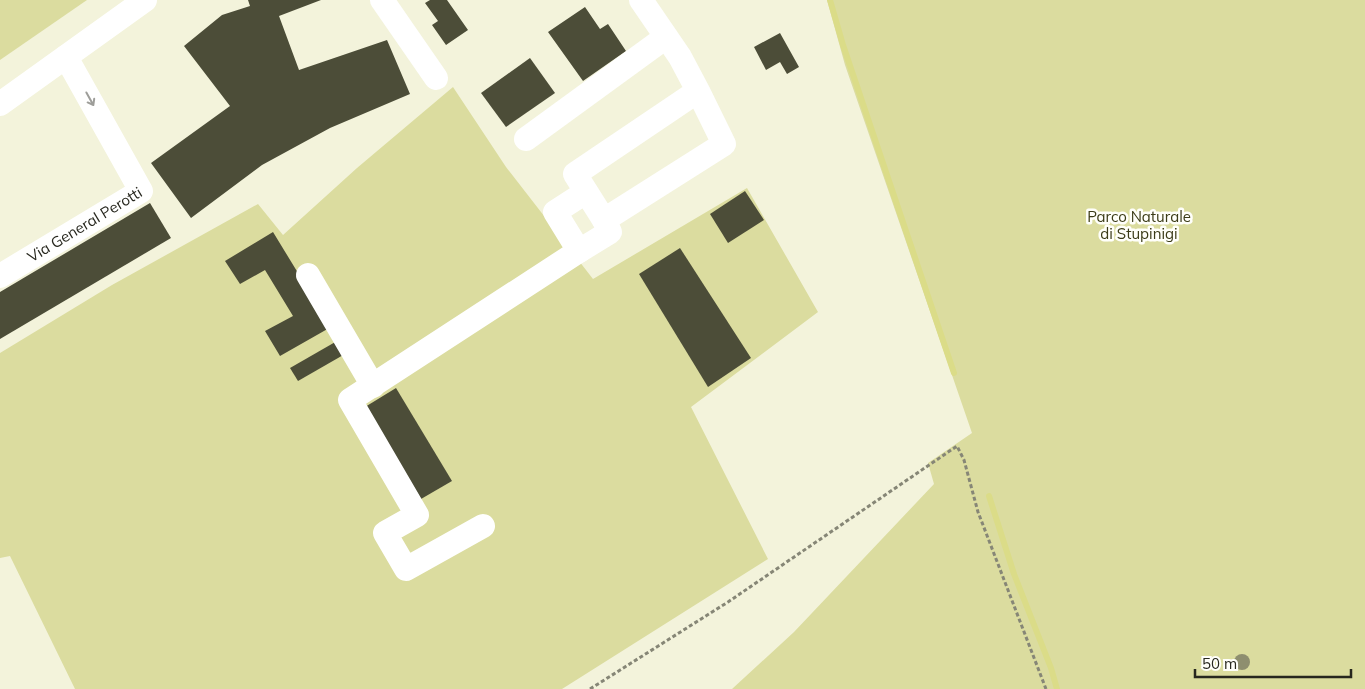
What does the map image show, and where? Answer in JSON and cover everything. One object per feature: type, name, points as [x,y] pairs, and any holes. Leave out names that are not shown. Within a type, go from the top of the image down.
[{"type":"street","points":[[0,104],[145,0]]},
{"type":"street","points":[[382,0],[436,78]]},
{"type":"street","points":[[604,220],[724,144],[680,58],[642,0]]},
{"type":"street","points":[[526,139],[666,37]]},
{"type":"street","name":"Via General Perotti","points":[[0,276],[141,191],[66,57]]},
{"type":"street","points":[[483,526],[406,569],[385,532],[417,515],[350,400],[610,232],[575,174],[698,91]]},
{"type":"street","points":[[579,251],[555,212],[586,192]]},
{"type":"street","points":[[308,275],[373,386]]},
{"type":"path","points":[[590,689],[728,602],[957,446],[964,460],[978,512],[1046,689]]},
{"type":"green space","points":[[0,0],[87,0],[0,60]]},
{"type":"green space","name":"Parco Naturale di Stupinigi","points":[[827,0],[1365,0],[1365,689],[732,689],[794,632],[934,484],[928,463],[972,433],[845,65]]},
{"type":"green space","points":[[453,87],[506,167],[593,279],[747,188],[818,312],[691,407],[768,559],[562,689],[75,689],[10,556],[0,558],[0,353],[112,285],[258,204],[283,235],[357,168]]},
{"type":"building","points":[[248,0],[321,0],[279,16],[299,70],[387,40],[410,94],[330,128],[262,165],[191,218],[151,163],[230,106],[184,46],[222,15],[250,6]]},
{"type":"building","points":[[430,0],[447,0],[468,30],[446,45],[432,25],[438,21],[425,3]]},
{"type":"building","points":[[585,7],[600,29],[608,24],[626,51],[583,81],[548,32]]},
{"type":"building","points":[[780,33],[799,67],[787,74],[780,62],[766,70],[754,47]]},
{"type":"building","points":[[530,58],[555,93],[506,127],[481,93]]},
{"type":"building","points":[[745,191],[764,220],[728,243],[710,214]]},
{"type":"building","points":[[150,203],[171,238],[0,339],[0,292]]},
{"type":"building","points":[[273,232],[331,327],[280,356],[265,331],[293,316],[265,270],[240,284],[225,261]]},
{"type":"building","points":[[680,248],[751,358],[708,387],[639,274]]},
{"type":"building","points":[[337,341],[345,354],[298,381],[290,368]]},
{"type":"building","points":[[396,388],[452,481],[421,499],[365,407]]},
{"type":"waterway","points":[[830,0],[843,45],[954,373]]},
{"type":"waterway","points":[[989,496],[1014,574],[1051,668],[1057,689]]}]
